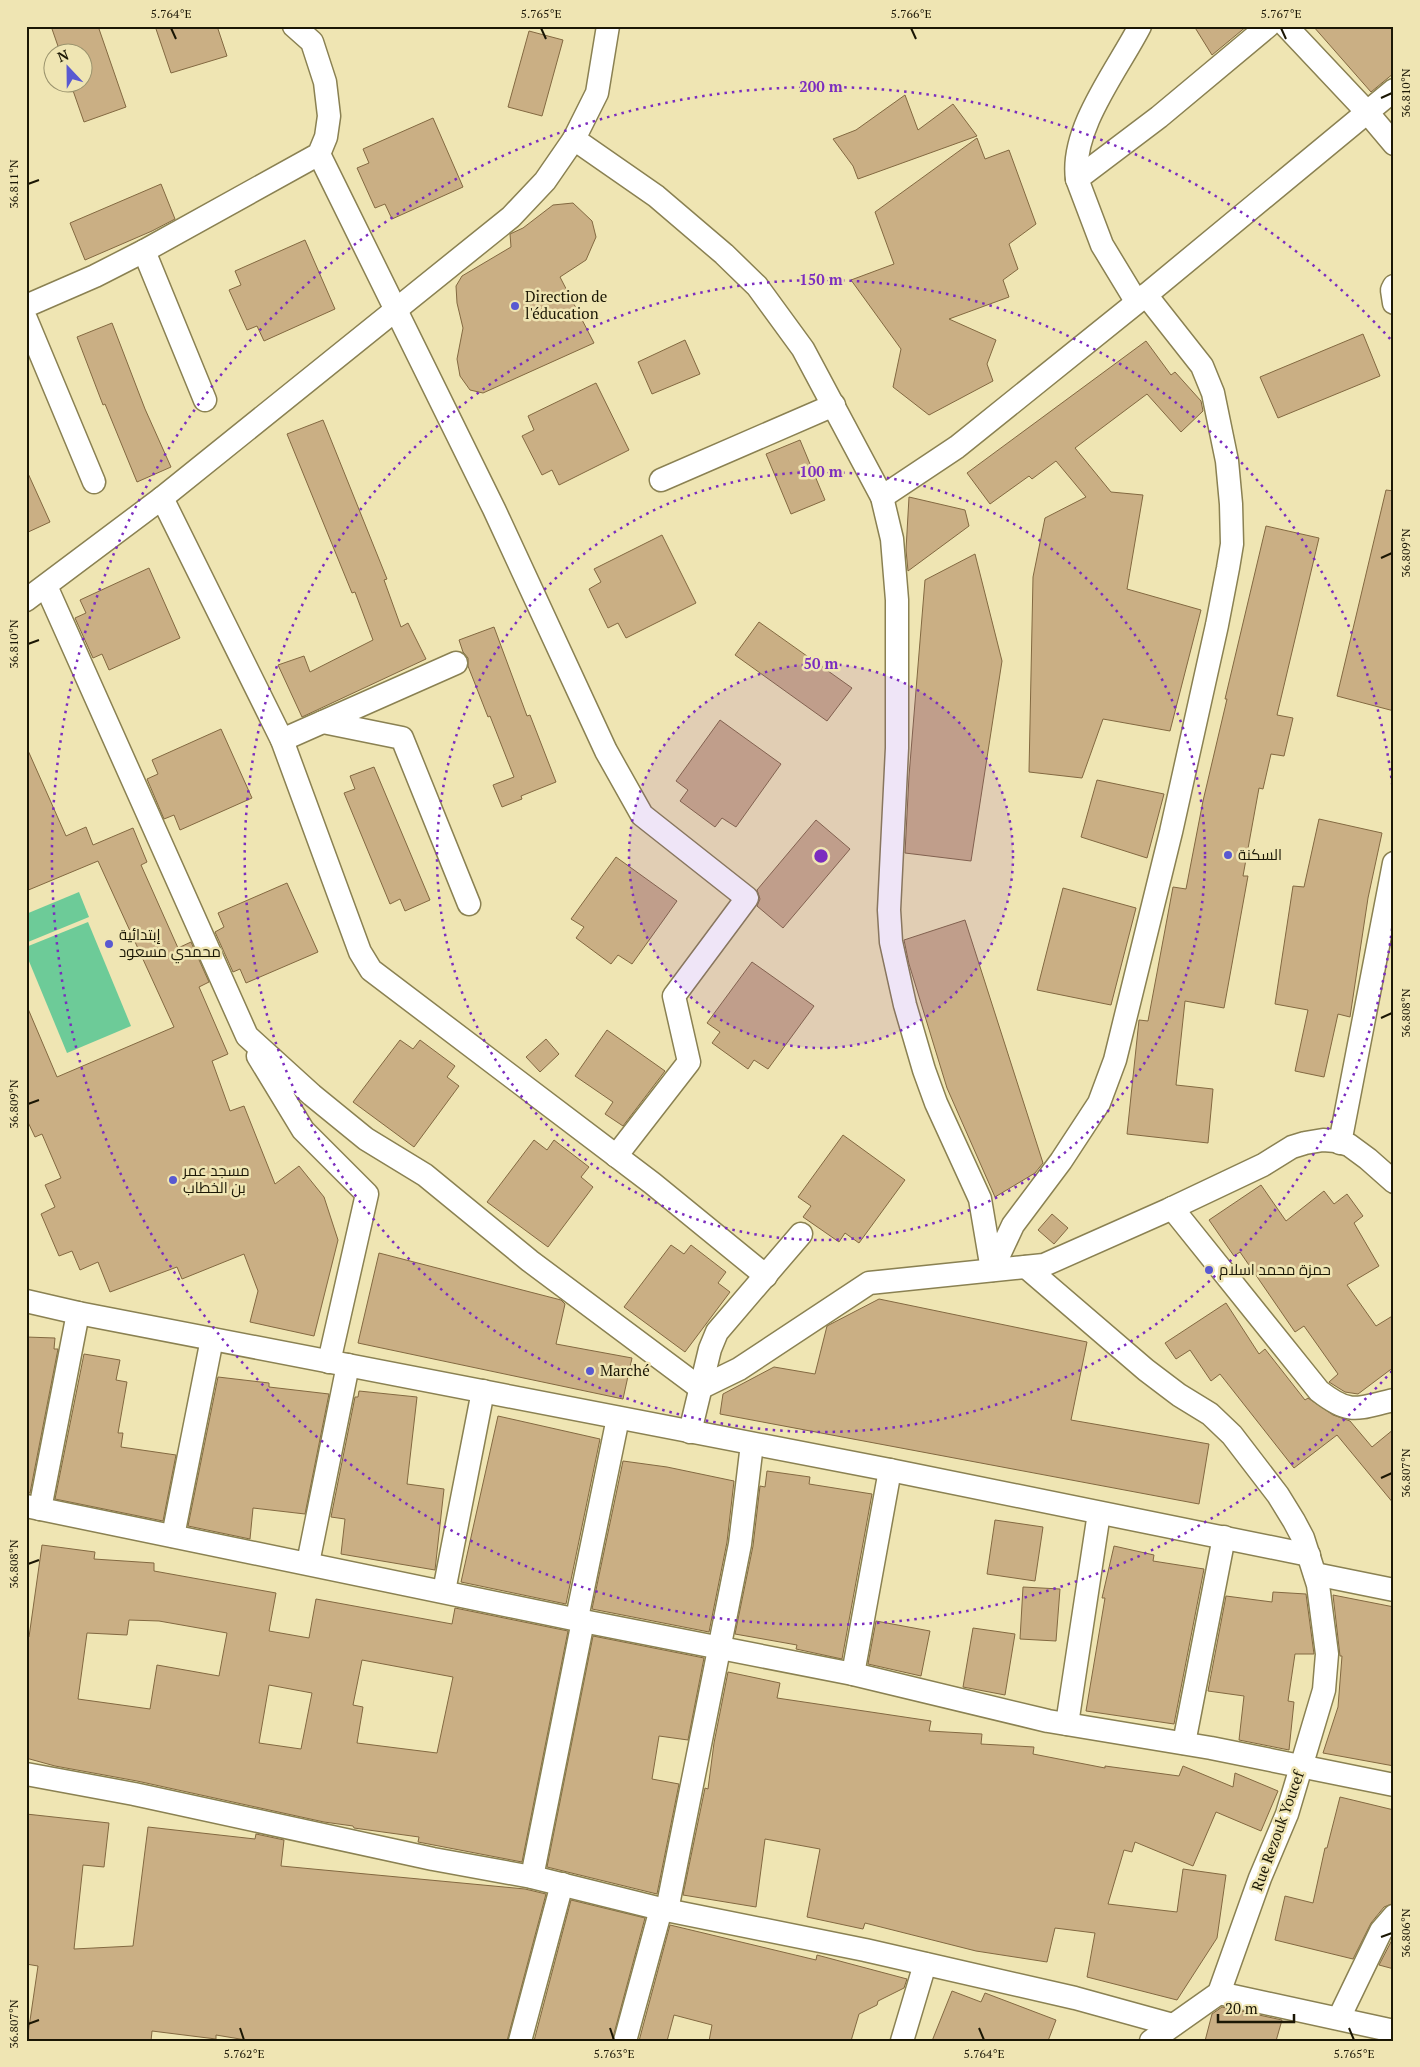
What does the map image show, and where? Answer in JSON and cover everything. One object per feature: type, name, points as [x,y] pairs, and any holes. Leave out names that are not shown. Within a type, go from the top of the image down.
[{"type":"street","points":[[26,306],[94,276],[144,251],[319,154],[326,136],[329,116],[325,82],[312,42],[294,26]]},
{"type":"street","points":[[26,600],[162,498],[511,217],[545,181],[574,139],[597,93],[608,26]]},
{"type":"street","points":[[992,1270],[1013,1225],[1061,1161],[1098,1103],[1115,1060],[1171,832],[1218,625],[1232,544],[1232,504],[1227,461],[1213,393],[1202,366],[1141,298],[1102,245],[1077,179],[1076,158],[1093,108],[1140,26]]},
{"type":"street","points":[[1077,179],[1158,118],[1268,26]]},
{"type":"street","points":[[1286,26],[1367,112],[1394,144]]},
{"type":"street","points":[[882,496],[957,447],[1394,90]]},
{"type":"street","points":[[574,139],[656,196],[724,254],[757,286],[803,349],[882,496],[892,538],[897,600],[897,748],[889,910],[891,942],[905,1005],[924,1070],[936,1103],[980,1199],[992,1270]]},
{"type":"street","points":[[319,154],[494,508],[606,751],[642,815],[747,898],[674,996],[689,1062],[616,1156]]},
{"type":"street","points":[[144,251],[205,400]]},
{"type":"street","points":[[1394,286],[1392,290],[1394,303]]},
{"type":"street","points":[[26,319],[94,482]]},
{"type":"street","points":[[661,480],[834,406]]},
{"type":"street","points":[[162,498],[282,740],[360,952],[371,970],[616,1156],[766,1276]]},
{"type":"street","points":[[46,586],[247,1036],[303,1130],[366,1194],[308,1563]]},
{"type":"street","points":[[282,740],[456,663]]},
{"type":"street","points":[[323,722],[402,738],[469,904]]},
{"type":"street","points":[[1340,1143],[1394,863]]},
{"type":"street","points":[[247,1036],[312,1095],[366,1140],[425,1175],[530,1261],[700,1388]]},
{"type":"street","points":[[700,1388],[739,1369],[869,1283],[1044,1265],[1263,1165],[1292,1147],[1323,1140],[1349,1145],[1394,1182]]},
{"type":"street","points":[[1172,1208],[1319,1391],[1335,1404],[1352,1409],[1394,1400]]},
{"type":"street","points":[[690,1432],[710,1349],[717,1332],[801,1234]]},
{"type":"street","name":"Rue Rezouk Youcef","points":[[1026,1267],[1146,1370],[1178,1395],[1210,1414],[1232,1435],[1278,1495],[1303,1538],[1312,1564],[1327,1654],[1324,1690],[1287,1814],[1260,1878],[1218,1994]]},
{"type":"street","points":[[26,1301],[78,1313],[890,1470],[1224,1537],[1394,1590]]},
{"type":"street","points":[[78,1313],[33,1507],[853,1674],[1048,1721],[1184,1743],[1394,1785]]},
{"type":"street","points":[[173,1536],[212,1339]]},
{"type":"street","points":[[444,1591],[483,1391]]},
{"type":"street","points":[[532,1877],[618,1418]]},
{"type":"street","points":[[625,2041],[664,1909],[740,1544],[752,1444]]},
{"type":"street","points":[[853,1674],[890,1470]]},
{"type":"street","points":[[1067,1724],[1099,1513]]},
{"type":"street","points":[[1184,1743],[1224,1537]]},
{"type":"street","points":[[26,1774],[134,1794],[433,1859],[532,1877],[664,1909],[865,1950],[1075,1998],[1173,2025]]},
{"type":"street","points":[[520,2041],[562,1884]]},
{"type":"street","points":[[1339,2018],[1381,1931],[1394,1916]]},
{"type":"street","points":[[902,2041],[925,1964]]},
{"type":"street","points":[[1150,2041],[1218,1994],[1394,2031]]},
{"type":"green space","points":[[79,892],[89,917],[28,942],[26,914]]},
{"type":"green space","points":[[88,922],[131,1026],[67,1053],[26,954],[26,947]]},
{"type":"building","points":[[51,26],[98,26],[126,107],[84,122],[74,92],[92,92],[92,42],[57,42]]},
{"type":"building","points":[[155,26],[217,26],[227,56],[171,73]]},
{"type":"building","points":[[1194,26],[1247,26],[1212,55]]},
{"type":"building","points":[[1313,26],[1394,26],[1394,73],[1371,92]]},
{"type":"building","points":[[529,31],[563,40],[542,116],[508,107]]},
{"type":"building","points":[[905,95],[918,130],[953,104],[977,136],[858,179],[853,166],[833,139],[856,130]]},
{"type":"building","points":[[433,118],[463,187],[392,219],[385,204],[375,208],[357,168],[369,163],[363,149]]},
{"type":"building","points":[[977,138],[985,159],[1009,150],[1036,224],[1009,244],[1018,269],[1003,280],[1009,297],[949,319],[996,340],[987,364],[993,381],[929,415],[893,387],[901,349],[851,280],[894,264],[875,212]]},
{"type":"building","points":[[161,184],[175,219],[85,260],[70,223]]},
{"type":"building","points":[[573,203],[592,221],[596,237],[586,260],[560,277],[594,343],[483,393],[470,390],[460,376],[457,359],[463,328],[457,303],[456,286],[462,276],[511,247],[510,234],[523,228],[553,205]]},
{"type":"building","points":[[305,240],[335,309],[264,341],[257,326],[247,330],[229,290],[241,285],[235,271]]},
{"type":"building","points":[[112,323],[145,409],[171,467],[137,482],[105,404],[103,405],[77,337]]},
{"type":"building","points":[[1363,334],[1380,376],[1278,418],[1260,377]]},
{"type":"building","points":[[685,340],[700,374],[652,394],[638,362]]},
{"type":"building","points":[[1146,341],[1171,375],[1175,372],[1201,401],[1203,411],[1181,432],[1147,394],[1075,448],[1111,492],[1143,495],[1127,589],[1201,610],[1170,731],[1103,719],[1082,778],[1029,772],[1033,577],[1045,518],[1086,497],[1056,461],[1032,479],[1029,476],[990,504],[967,473]]},
{"type":"building","points":[[596,383],[629,450],[559,485],[552,470],[542,475],[522,436],[534,430],[528,416]]},
{"type":"building","points":[[323,420],[387,579],[384,580],[401,627],[408,623],[426,659],[302,717],[278,665],[304,656],[310,672],[373,640],[355,592],[352,593],[287,434]]},
{"type":"building","points":[[800,440],[825,500],[791,514],[766,454]]},
{"type":"building","points":[[26,469],[50,522],[26,533]]},
{"type":"building","points":[[1386,490],[1394,491],[1394,711],[1337,696]]},
{"type":"building","points":[[909,497],[965,510],[969,526],[908,571],[906,550]]},
{"type":"building","points":[[1266,526],[1319,538],[1277,715],[1293,718],[1284,756],[1271,754],[1263,789],[1259,788],[1243,876],[1248,876],[1224,1008],[1185,1001],[1176,1085],[1213,1089],[1208,1143],[1127,1134],[1139,1020],[1148,1021],[1173,887],[1186,889],[1203,801],[1227,699],[1225,699]]},
{"type":"building","points":[[662,535],[696,603],[626,638],[618,623],[608,628],[589,589],[601,582],[594,569]]},
{"type":"building","points":[[975,554],[1002,661],[971,861],[905,853],[909,776],[925,580]]},
{"type":"building","points":[[149,568],[180,638],[109,670],[102,654],[93,658],[75,618],[86,613],[80,600]]},
{"type":"building","points":[[759,622],[852,688],[827,721],[735,655]]},
{"type":"building","points":[[494,627],[527,716],[530,715],[556,782],[521,796],[522,799],[502,807],[493,785],[514,777],[490,716],[488,717],[468,666],[468,658],[463,652],[459,640]]},
{"type":"building","points":[[720,720],[781,764],[736,827],[722,818],[715,827],[680,801],[688,790],[676,781]]},
{"type":"building","points":[[221,729],[252,798],[180,830],[174,815],[164,819],[147,779],[158,774],[152,760]]},
{"type":"building","name":"مسجد عمر بن الخطاب","points":[[26,746],[66,836],[86,827],[93,845],[133,828],[147,862],[141,865],[178,948],[191,942],[209,982],[199,987],[228,1054],[212,1061],[230,1111],[244,1106],[275,1184],[299,1166],[324,1197],[338,1240],[314,1336],[250,1322],[258,1291],[244,1254],[182,1279],[177,1267],[110,1292],[98,1262],[80,1270],[72,1251],[59,1256],[41,1214],[55,1207],[45,1185],[61,1178],[42,1134],[35,1137],[26,1118],[26,1004],[57,1077],[174,1027],[98,861],[26,891]]},
{"type":"building","points":[[374,767],[430,900],[405,911],[400,899],[390,904],[344,793],[355,789],[350,776]]},
{"type":"building","points":[[1097,780],[1164,794],[1147,858],[1081,837]]},
{"type":"building","points":[[1319,819],[1382,833],[1368,898],[1350,1017],[1338,1014],[1324,1077],[1295,1071],[1308,1010],[1275,1004],[1293,886],[1304,887]]},
{"type":"building","points":[[816,820],[850,849],[783,928],[757,906],[760,899],[757,890]]},
{"type":"building","points":[[616,857],[677,901],[632,964],[618,955],[611,964],[576,938],[584,927],[571,919]]},
{"type":"building","points":[[287,883],[318,952],[246,983],[240,969],[233,972],[215,932],[224,927],[218,913]]},
{"type":"building","points":[[1063,888],[1136,908],[1111,1005],[1037,990]]},
{"type":"building","points":[[965,920],[1043,1163],[1035,1173],[995,1197],[947,1088],[909,964],[904,940]]},
{"type":"building","points":[[752,962],[814,1006],[768,1069],[754,1060],[748,1069],[712,1043],[720,1032],[707,1023]]},
{"type":"building","points":[[607,1030],[665,1071],[623,1126],[605,1114],[613,1102],[575,1076]]},
{"type":"building","points":[[546,1039],[559,1054],[540,1072],[526,1057]]},
{"type":"building","points":[[400,1040],[413,1049],[420,1040],[455,1066],[447,1077],[459,1086],[414,1147],[353,1102]]},
{"type":"building","points":[[843,1135],[905,1180],[859,1243],[845,1233],[839,1242],[803,1217],[811,1206],[798,1197]]},
{"type":"building","points":[[534,1140],[547,1150],[554,1140],[589,1167],[581,1177],[593,1187],[548,1247],[487,1202]]},
{"type":"building","points":[[1261,1185],[1286,1221],[1324,1191],[1334,1204],[1347,1194],[1363,1216],[1354,1223],[1379,1266],[1347,1285],[1376,1326],[1394,1315],[1394,1367],[1358,1394],[1345,1392],[1329,1382],[1338,1374],[1304,1326],[1295,1332],[1240,1252],[1234,1256],[1209,1220]]},
{"type":"building","points":[[1052,1214],[1068,1228],[1054,1244],[1038,1230]]},
{"type":"building","points":[[671,1245],[684,1254],[691,1245],[726,1272],[718,1283],[730,1292],[685,1352],[624,1307]]},
{"type":"building","points":[[379,1253],[561,1300],[565,1304],[556,1344],[632,1358],[623,1399],[358,1343]]},
{"type":"building","points":[[879,1299],[1087,1342],[1071,1420],[1209,1444],[1199,1504],[720,1414],[723,1394],[774,1367],[815,1374],[827,1326]]},
{"type":"building","points":[[1226,1303],[1259,1354],[1265,1349],[1305,1400],[1308,1398],[1333,1415],[1350,1421],[1372,1447],[1394,1429],[1394,1504],[1337,1435],[1294,1468],[1220,1374],[1211,1381],[1190,1350],[1176,1359],[1165,1343]]},
{"type":"building","points":[[26,1337],[55,1338],[54,1349],[58,1349],[30,1493],[26,1493]]},
{"type":"building","points":[[84,1354],[120,1360],[116,1380],[127,1382],[118,1433],[123,1433],[121,1447],[176,1455],[163,1521],[55,1499]]},
{"type":"building","points":[[218,1377],[269,1383],[269,1387],[329,1394],[305,1514],[253,1508],[250,1539],[188,1526]]},
{"type":"building","points":[[359,1391],[417,1397],[407,1484],[444,1489],[435,1570],[341,1554],[345,1519],[331,1517],[355,1397],[358,1397]]},
{"type":"building","points":[[498,1416],[600,1439],[566,1604],[461,1582]]},
{"type":"building","points":[[623,1461],[667,1467],[734,1481],[727,1542],[709,1632],[592,1609]]},
{"type":"building","points":[[767,1471],[810,1477],[809,1484],[872,1494],[842,1659],[796,1649],[797,1645],[735,1634],[753,1546],[760,1486],[765,1487]]},
{"type":"building","points":[[995,1520],[1043,1527],[1035,1581],[987,1574]]},
{"type":"building","points":[[42,1545],[95,1552],[94,1559],[154,1563],[154,1571],[276,1593],[269,1631],[309,1638],[316,1599],[452,1624],[455,1608],[568,1631],[522,1862],[418,1842],[419,1837],[324,1822],[137,1781],[55,1766],[26,1758],[26,1637],[29,1637]],"holes":[[[129,1620],[159,1621],[227,1633],[219,1676],[157,1665],[150,1709],[78,1699],[87,1633],[127,1635]],[[362,1660],[453,1677],[437,1753],[357,1743],[363,1707],[353,1705]],[[269,1685],[312,1693],[301,1749],[259,1743]]]},
{"type":"building","points":[[1114,1546],[1154,1555],[1153,1561],[1204,1569],[1174,1724],[1086,1711],[1105,1598],[1102,1598]]},
{"type":"building","points":[[1023,1587],[1060,1589],[1056,1641],[1020,1639]]},
{"type":"building","points":[[1273,1592],[1306,1594],[1314,1654],[1295,1654],[1288,1701],[1294,1702],[1289,1750],[1239,1740],[1244,1696],[1208,1691],[1226,1596],[1272,1602]]},
{"type":"building","points":[[1333,1595],[1394,1607],[1394,1766],[1323,1753],[1338,1707],[1342,1656],[1340,1656]]},
{"type":"building","points":[[876,1621],[930,1631],[921,1676],[868,1664]]},
{"type":"building","points":[[973,1628],[1015,1634],[1005,1695],[963,1687]]},
{"type":"building","points":[[593,1636],[704,1658],[688,1740],[659,1736],[652,1779],[679,1784],[657,1894],[547,1867]]},
{"type":"building","points":[[728,1672],[780,1683],[777,1698],[931,1721],[929,1731],[982,1734],[981,1744],[1034,1747],[1033,1754],[1105,1768],[1105,1766],[1179,1776],[1183,1766],[1233,1787],[1235,1773],[1278,1791],[1261,1831],[1216,1812],[1193,1866],[1135,1842],[1132,1852],[1124,1850],[1108,1904],[1177,1912],[1183,1869],[1226,1875],[1217,1938],[1177,2000],[1087,1977],[1095,1933],[1055,1928],[1047,1962],[976,1951],[865,1923],[863,1929],[807,1917],[820,1849],[765,1839],[756,1907],[683,1895],[705,1788],[708,1789],[714,1743]]},
{"type":"building","points":[[1340,1797],[1394,1810],[1394,1903],[1384,1907],[1371,1923],[1353,1959],[1275,1940],[1285,1896],[1313,1903],[1325,1848],[1327,1848]]},
{"type":"building","points":[[26,1814],[109,1823],[104,1867],[83,1865],[74,1949],[133,1946],[148,1827],[255,1839],[256,1834],[284,1840],[281,1866],[525,1889],[546,1894],[507,2041],[252,2041],[216,2035],[216,2039],[152,2031],[151,2041],[27,2041],[38,1966],[26,1964]]},
{"type":"building","points":[[571,1900],[645,1918],[612,2041],[534,2041]]},
{"type":"building","points":[[670,1925],[816,1960],[817,1955],[907,1979],[904,1988],[878,2001],[877,2005],[859,2014],[851,2041],[709,2041],[712,2025],[674,2015],[667,2041],[639,2041]]},
{"type":"building","points":[[1394,1936],[1394,1969],[1379,1965]]},
{"type":"building","points":[[952,1991],[981,2002],[985,1993],[1056,2020],[1048,2041],[932,2041]]},
{"type":"building","points":[[1222,2007],[1282,2020],[1276,2041],[1205,2041],[1212,2014]]},
{"type":"place","name":"Direction de l'éducation","points":[[515,306]]},
{"type":"place","name":"السكنة","points":[[1228,855]]},
{"type":"place","name":"إبتدائية محمدي مسعود","points":[[109,944]]},
{"type":"place","name":"مسجد عمر بن الخطاب","points":[[173,1180]]},
{"type":"place","name":"حمزة محمد اسلام","points":[[1209,1270]]},
{"type":"place","name":"Marché","points":[[590,1371]]}]
